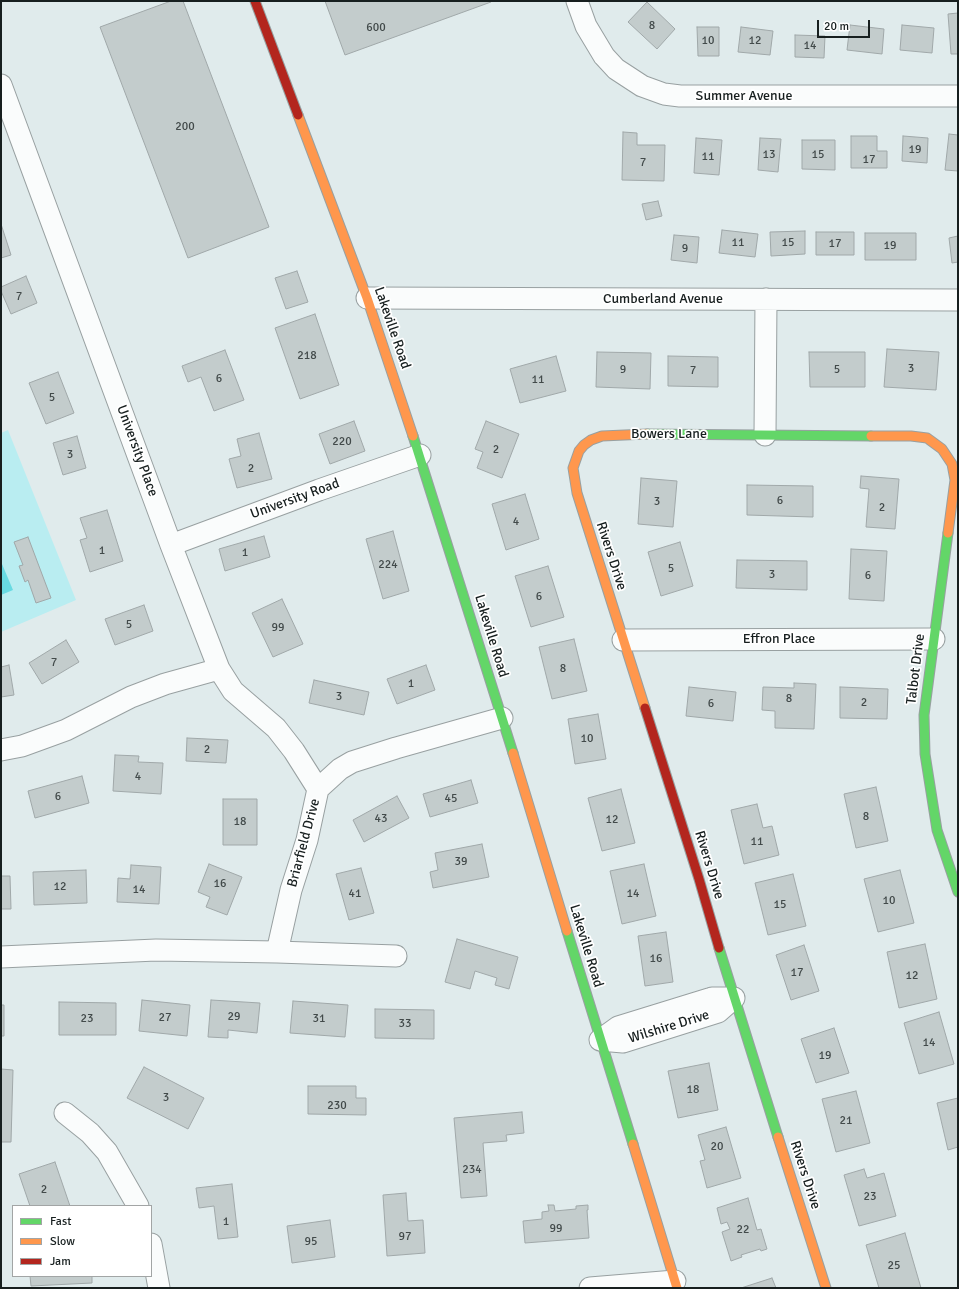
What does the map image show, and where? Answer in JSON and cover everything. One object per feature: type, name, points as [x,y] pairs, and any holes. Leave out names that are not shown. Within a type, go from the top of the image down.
[{"type":"street","name":"Lakeville Road","points":[[255,1],[367,298],[420,455],[676,1285]]},
{"type":"street","name":"Summer Avenue","points":[[577,1],[586,26],[604,56],[616,69],[642,86],[664,94],[688,96],[958,96]]},
{"type":"street","name":"University Place","points":[[1,85],[171,545],[219,669],[233,691],[276,728],[294,752],[318,789]]},
{"type":"street","name":"Cumberland Avenue","points":[[367,298],[958,300]]},
{"type":"street","points":[[765,435],[766,300]]},
{"type":"street","name":"Bowers Lane","points":[[579,451],[590,440],[597,437],[611,435],[911,436],[927,438],[942,449]]},
{"type":"street","name":"Talbot Drive","points":[[942,449],[952,464],[955,480],[924,715],[925,754],[937,830],[957,887]]},
{"type":"street","name":"Rivers Drive","points":[[579,451],[573,468],[577,493],[826,1288]]},
{"type":"street","name":"University Road","points":[[171,545],[319,490],[420,455]]},
{"type":"street","name":"Effron Place","points":[[624,640],[934,639]]},
{"type":"street","points":[[1,750],[22,746],[66,730],[131,697],[158,687],[219,669]]},
{"type":"street","name":"Briarfield Drive","points":[[277,952],[291,890],[307,840],[318,789],[340,769],[352,762],[502,718]]},
{"type":"street","points":[[1,957],[156,950],[396,956]]},
{"type":"street","name":"Wilshire Drive","points":[[600,1040],[618,1027],[712,998],[734,998]]},
{"type":"street","points":[[65,1113],[90,1133],[107,1152],[137,1205]]},
{"type":"street","points":[[152,1250],[159,1288]]},
{"type":"street","points":[[590,1288],[676,1285]]},
{"type":"shaded area","points":[[8,430],[76,600],[1,632],[1,433]]},
{"type":"water","points":[[2,564],[13,590],[1,595],[1,565]]},
{"type":"building","points":[[171,1],[183,1],[269,227],[188,258],[100,27]]},
{"type":"building","points":[[325,1],[490,1],[491,2],[345,55]]},
{"type":"building","points":[[647,2],[675,29],[657,49],[628,22]]},
{"type":"building","points":[[958,13],[958,54],[951,54],[948,14]]},
{"type":"building","points":[[850,25],[884,29],[882,54],[847,50]]},
{"type":"building","points":[[902,25],[934,28],[932,53],[900,50]]},
{"type":"building","points":[[697,27],[719,27],[719,56],[698,56]]},
{"type":"building","points":[[741,27],[773,31],[770,55],[738,52]]},
{"type":"building","points":[[795,35],[825,36],[824,58],[795,57]]},
{"type":"building","points":[[623,132],[637,133],[637,145],[665,145],[664,181],[622,180]]},
{"type":"building","points":[[949,134],[958,135],[958,171],[945,170]]},
{"type":"building","points":[[851,136],[877,136],[877,151],[887,151],[887,168],[851,168]]},
{"type":"building","points":[[903,136],[928,138],[927,163],[902,161]]},
{"type":"building","points":[[696,138],[722,140],[719,175],[694,173]]},
{"type":"building","points":[[760,138],[781,139],[778,172],[758,170]]},
{"type":"building","points":[[802,140],[835,140],[835,170],[802,169]]},
{"type":"building","points":[[658,201],[662,216],[646,220],[642,204]]},
{"type":"building","points":[[1,224],[11,255],[1,258]]},
{"type":"building","points":[[722,230],[758,234],[755,257],[719,253]]},
{"type":"building","points":[[805,231],[805,254],[771,256],[770,232]]},
{"type":"building","points":[[816,232],[854,232],[854,255],[816,255]]},
{"type":"building","points":[[865,233],[916,233],[916,260],[865,260]]},
{"type":"building","points":[[674,235],[699,237],[697,263],[671,260]]},
{"type":"building","points":[[958,236],[958,262],[952,263],[949,238]]},
{"type":"building","points":[[297,271],[308,302],[286,309],[275,278]]},
{"type":"building","points":[[26,276],[37,303],[11,314],[1,291],[1,287]]},
{"type":"building","points":[[315,314],[339,385],[300,399],[275,328]]},
{"type":"building","points":[[887,349],[939,352],[936,390],[884,387]]},
{"type":"building","points":[[225,350],[244,400],[214,411],[201,377],[188,382],[182,366]]},
{"type":"building","points":[[597,352],[651,353],[650,389],[596,387]]},
{"type":"building","points":[[809,352],[865,352],[865,387],[810,387]]},
{"type":"building","points":[[556,356],[566,391],[520,403],[510,369]]},
{"type":"building","points":[[668,356],[718,357],[718,387],[668,386]]},
{"type":"building","points":[[58,372],[74,413],[46,424],[29,383]]},
{"type":"building","points":[[354,421],[365,451],[330,464],[319,434]]},
{"type":"building","points":[[486,421],[519,434],[502,478],[477,468],[483,452],[475,449]]},
{"type":"building","points":[[259,433],[272,479],[237,488],[229,459],[241,456],[237,439]]},
{"type":"building","points":[[77,436],[86,468],[63,475],[53,443]]},
{"type":"building","points":[[861,476],[899,479],[895,529],[866,527],[869,489],[860,488]]},
{"type":"building","points":[[641,478],[677,481],[673,527],[638,524]]},
{"type":"building","points":[[747,485],[813,486],[813,517],[747,515]]},
{"type":"building","points":[[525,494],[539,539],[506,550],[492,504]]},
{"type":"building","points":[[107,510],[123,561],[90,572],[80,540],[87,538],[80,518]]},
{"type":"building","points":[[393,531],[409,591],[383,599],[366,539]]},
{"type":"building","points":[[264,536],[270,557],[225,571],[219,549]]},
{"type":"building","points":[[28,537],[51,598],[36,603],[28,580],[25,582],[19,566],[23,565],[14,542]]},
{"type":"building","points":[[680,542],[693,586],[661,596],[648,552]]},
{"type":"building","points":[[851,549],[887,551],[884,601],[849,599]]},
{"type":"building","points":[[737,560],[807,561],[807,590],[736,588]]},
{"type":"building","points":[[548,566],[564,617],[531,627],[515,576]]},
{"type":"building","points":[[282,599],[303,644],[273,657],[252,613]]},
{"type":"building","points":[[144,605],[153,631],[115,645],[105,619]]},
{"type":"building","points":[[574,639],[587,691],[552,699],[539,647]]},
{"type":"building","points":[[66,640],[79,662],[42,684],[29,663]]},
{"type":"building","points":[[9,665],[14,695],[1,697],[1,667]]},
{"type":"building","points":[[426,665],[435,690],[397,704],[387,679]]},
{"type":"building","points":[[314,680],[369,692],[364,715],[309,703]]},
{"type":"building","points":[[794,683],[816,684],[814,729],[775,728],[775,711],[762,710],[763,687],[794,688]]},
{"type":"building","points":[[689,687],[736,692],[733,721],[686,716]]},
{"type":"building","points":[[840,687],[888,689],[887,719],[840,718]]},
{"type":"building","points":[[598,714],[606,759],[575,764],[568,719]]},
{"type":"building","points":[[187,738],[228,740],[226,763],[186,761]]},
{"type":"building","points":[[115,755],[139,756],[138,762],[163,763],[161,794],[113,791]]},
{"type":"building","points":[[82,776],[89,803],[35,818],[28,791]]},
{"type":"building","points":[[471,780],[478,803],[430,817],[423,794]]},
{"type":"building","points":[[876,787],[888,841],[856,848],[844,794]]},
{"type":"building","points":[[621,789],[635,843],[602,851],[588,798]]},
{"type":"building","points":[[397,796],[409,818],[364,842],[353,820]]},
{"type":"building","points":[[223,799],[257,799],[257,845],[223,845]]},
{"type":"building","points":[[757,804],[763,828],[772,826],[779,855],[744,864],[731,810]]},
{"type":"building","points":[[482,844],[489,877],[433,888],[430,872],[438,870],[435,853]]},
{"type":"building","points":[[209,864],[242,877],[227,915],[206,907],[210,897],[198,892]]},
{"type":"building","points":[[644,864],[656,916],[622,924],[610,871]]},
{"type":"building","points":[[131,865],[161,867],[159,904],[117,902],[118,878],[130,879]]},
{"type":"building","points":[[361,868],[374,913],[349,920],[336,874]]},
{"type":"building","points":[[86,870],[87,903],[34,905],[33,872]]},
{"type":"building","points":[[900,870],[914,923],[878,932],[864,879]]},
{"type":"building","points":[[793,874],[806,926],[768,935],[755,883]]},
{"type":"building","points":[[1,876],[10,876],[11,909],[1,909]]},
{"type":"building","points":[[666,932],[673,982],[645,986],[638,936]]},
{"type":"building","points":[[457,939],[518,957],[509,989],[495,985],[497,978],[475,971],[470,989],[445,982]]},
{"type":"building","points":[[925,944],[937,999],[899,1008],[887,952]]},
{"type":"building","points":[[804,945],[819,991],[791,1000],[776,955]]},
{"type":"building","points":[[142,1000],[190,1005],[187,1036],[139,1031]]},
{"type":"building","points":[[211,1000],[260,1003],[257,1033],[228,1030],[228,1038],[208,1037]]},
{"type":"building","points":[[293,1001],[348,1005],[345,1037],[290,1033]]},
{"type":"building","points":[[59,1002],[116,1003],[116,1035],[59,1035]]},
{"type":"building","points":[[1,1005],[4,1005],[4,1036],[1,1036]]},
{"type":"building","points":[[375,1009],[434,1010],[434,1039],[375,1038]]},
{"type":"building","points":[[939,1012],[954,1064],[919,1074],[904,1023]]},
{"type":"building","points":[[834,1028],[849,1073],[816,1083],[801,1039]]},
{"type":"building","points":[[709,1063],[718,1110],[678,1118],[668,1071]]},
{"type":"building","points":[[144,1067],[204,1098],[188,1129],[127,1098]]},
{"type":"building","points":[[1,1069],[13,1070],[11,1142],[1,1142]]},
{"type":"building","points":[[308,1086],[356,1086],[356,1098],[366,1098],[366,1115],[308,1114]]},
{"type":"building","points":[[856,1091],[870,1143],[836,1152],[822,1099]]},
{"type":"building","points":[[958,1098],[958,1147],[948,1150],[937,1103]]},
{"type":"building","points":[[522,1112],[524,1133],[506,1135],[507,1141],[483,1143],[487,1196],[461,1198],[454,1118]]},
{"type":"building","points":[[726,1127],[741,1178],[707,1188],[700,1161],[705,1160],[698,1135]]},
{"type":"building","points":[[55,1162],[70,1205],[30,1205],[19,1174]]},
{"type":"building","points":[[864,1169],[867,1178],[884,1173],[896,1216],[859,1226],[844,1175]]},
{"type":"building","points":[[232,1184],[238,1237],[218,1239],[214,1206],[199,1208],[196,1188]]},
{"type":"building","points":[[406,1193],[408,1221],[423,1220],[425,1253],[387,1256],[383,1195]]},
{"type":"building","points":[[748,1198],[757,1230],[761,1229],[767,1249],[761,1251],[760,1249],[741,1255],[742,1257],[731,1261],[722,1232],[730,1229],[727,1222],[721,1224],[717,1208]]},
{"type":"building","points":[[548,1205],[554,1205],[555,1211],[576,1209],[576,1206],[588,1205],[589,1238],[525,1243],[523,1221],[542,1219],[542,1212],[549,1211]]},
{"type":"building","points":[[330,1220],[335,1257],[292,1263],[287,1226]]},
{"type":"building","points":[[905,1233],[921,1288],[879,1288],[866,1245]]},
{"type":"building","points":[[30,1277],[92,1277],[92,1283],[31,1286]]},
{"type":"building","points":[[772,1278],[776,1288],[741,1288]]},
{"type":"traffic: fast","points":[[647,434],[871,436]]},
{"type":"traffic: fast","points":[[413,436],[513,753]]},
{"type":"traffic: fast","points":[[948,533],[924,715],[925,754],[937,830],[958,892]]},
{"type":"traffic: fast","points":[[567,931],[633,1144]]},
{"type":"traffic: fast","points":[[719,948],[778,1137]]},
{"type":"traffic: slow","points":[[298,115],[367,298],[413,436]]},
{"type":"traffic: slow","points":[[645,708],[577,493],[573,468],[579,451],[591,440],[602,436],[647,434]]},
{"type":"traffic: slow","points":[[871,436],[911,436],[927,438],[942,449],[952,464],[955,480],[948,533]]},
{"type":"traffic: slow","points":[[513,753],[567,931]]},
{"type":"traffic: slow","points":[[778,1137],[826,1288]]},
{"type":"traffic: slow","points":[[633,1144],[677,1288]]},
{"type":"traffic: jam","points":[[255,1],[298,115]]},
{"type":"traffic: jam","points":[[645,708],[699,879],[719,948]]}]
